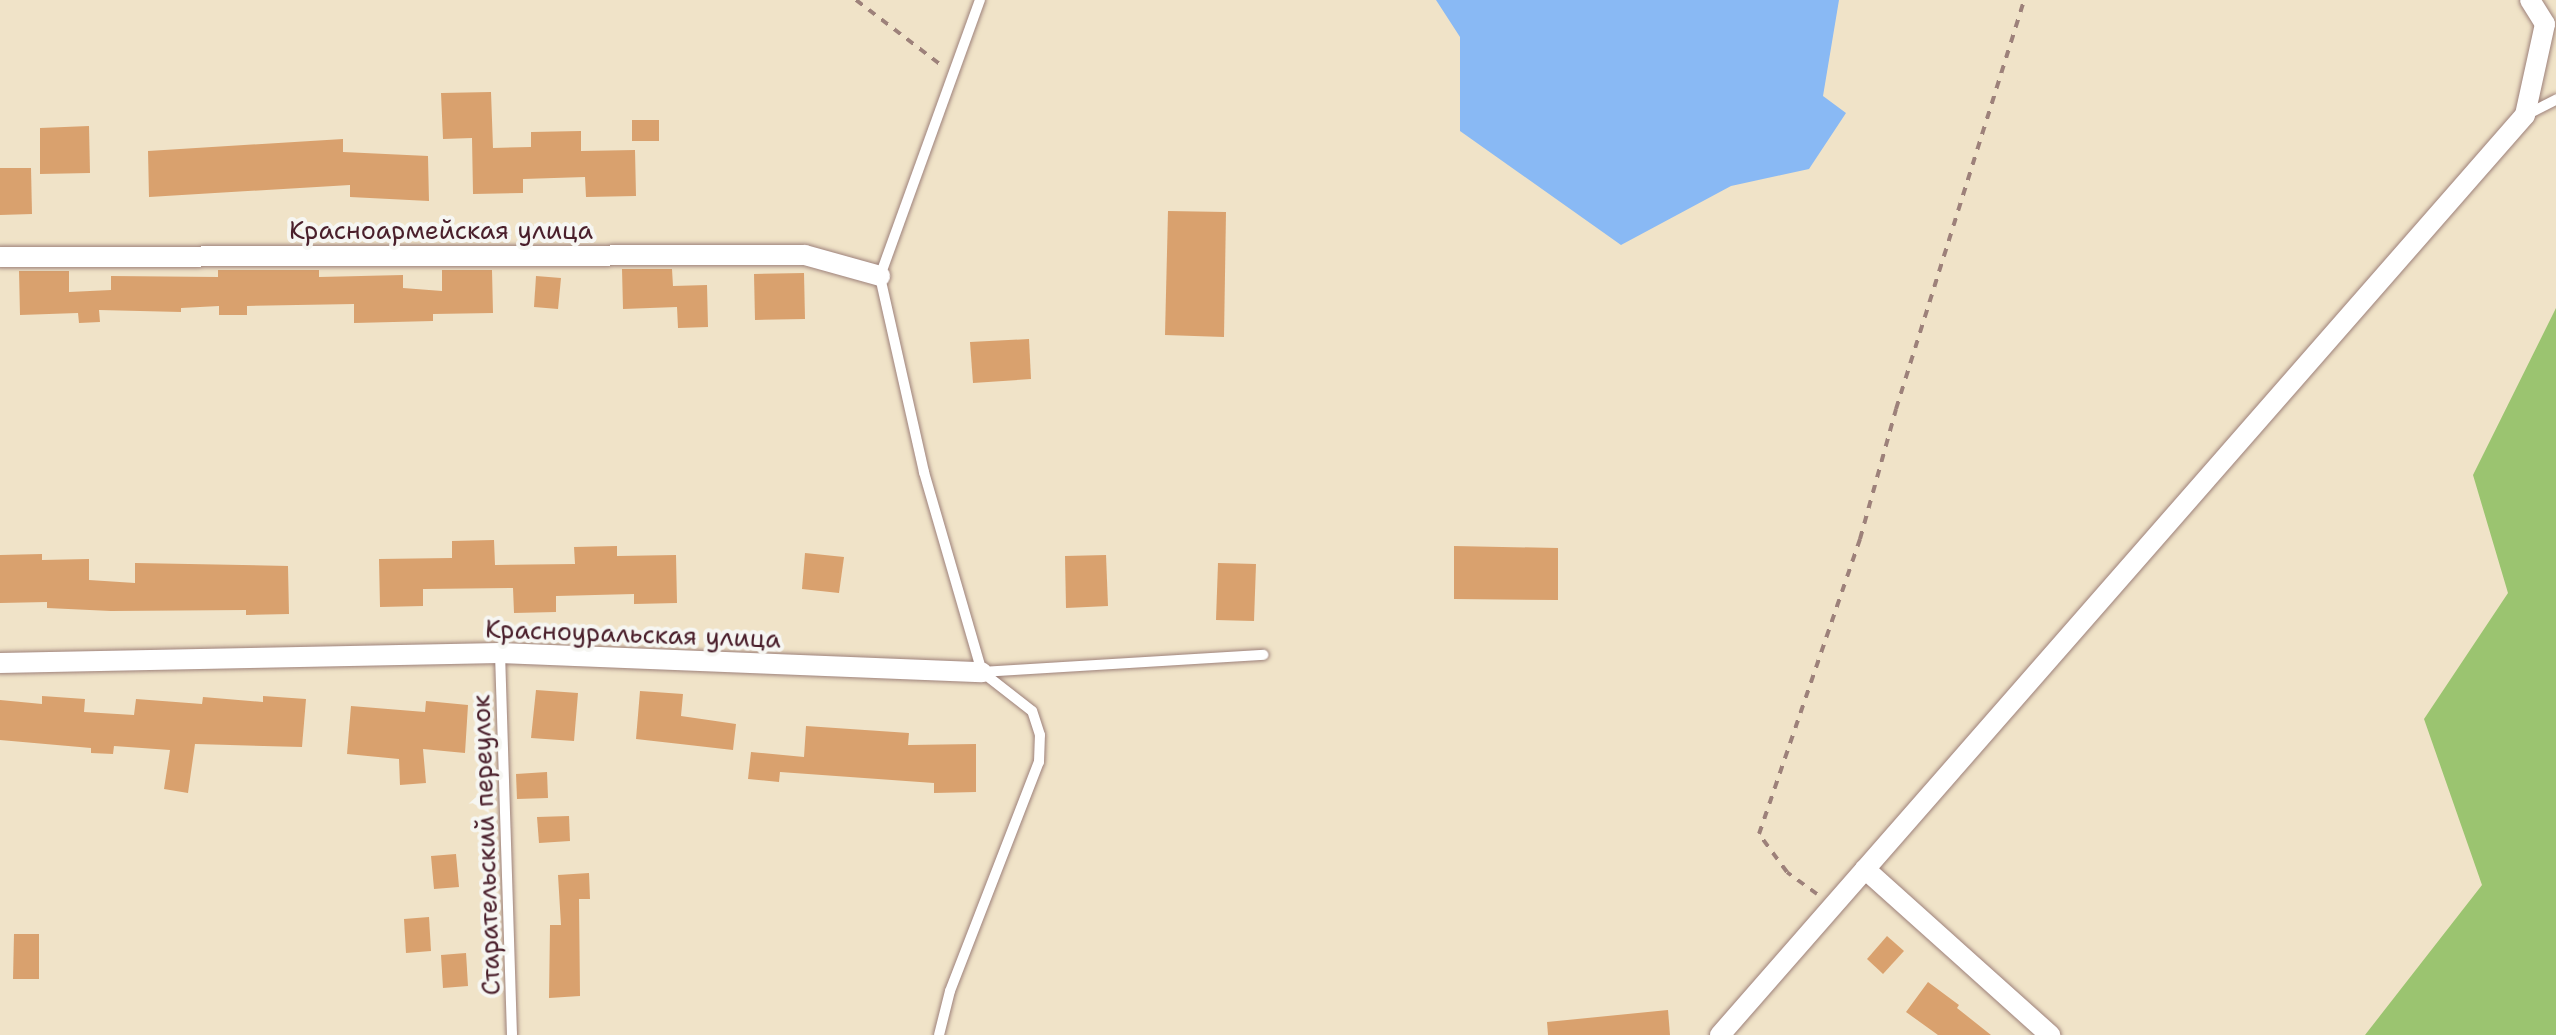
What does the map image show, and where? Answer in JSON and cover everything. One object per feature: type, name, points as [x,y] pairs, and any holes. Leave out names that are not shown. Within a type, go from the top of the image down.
[{"type":"street","points":[[1720,1035],[2524,115],[2545,24],[2530,0]]},
{"type":"street","name":"Красноармейская улица","points":[[0,257],[805,255],[880,276]]},
{"type":"street","name":"Красноуральская улица","points":[[0,663],[500,653],[982,672]]},
{"type":"street","points":[[1865,869],[2050,1035]]},
{"type":"lane","points":[[939,1035],[950,990],[1039,762],[1040,736],[1032,712],[982,672],[924,472],[880,276],[980,0]]},
{"type":"lane","points":[[2524,115],[2556,100]]},
{"type":"lane","name":"Старательский переулок","points":[[500,653],[512,1035]]},
{"type":"lane","name":"Красноуральская улица","points":[[982,672],[1263,655]]},
{"type":"path","points":[[856,0],[952,74]]},
{"type":"path","points":[[1833,906],[1787,872],[1759,834],[1860,539],[2024,0]]},
{"type":"green space","points":[[2556,308],[2556,1035],[2365,1035],[2482,885],[2424,719],[2508,593],[2473,475]]},
{"type":"water","points":[[1436,0],[1839,0],[1823,96],[1846,113],[1809,169],[1731,186],[1621,245],[1460,131],[1460,37]]},
{"type":"building","points":[[491,92],[493,148],[531,147],[531,132],[581,131],[581,151],[635,150],[636,196],[586,197],[585,177],[523,179],[523,193],[473,194],[472,138],[443,139],[441,93]]},
{"type":"building","points":[[632,120],[659,120],[659,141],[632,141]]},
{"type":"building","points":[[89,126],[90,173],[40,174],[40,128]]},
{"type":"building","points":[[343,139],[343,152],[428,156],[429,201],[350,197],[350,185],[149,197],[148,151]]},
{"type":"building","points":[[0,168],[31,168],[32,214],[0,215]]},
{"type":"building","points":[[1168,211],[1226,212],[1224,337],[1165,335]]},
{"type":"building","points":[[622,269],[672,269],[673,286],[707,285],[708,327],[678,328],[677,307],[623,309]]},
{"type":"building","points":[[218,270],[319,270],[319,277],[403,275],[403,288],[442,291],[442,270],[492,270],[493,313],[433,314],[433,321],[354,323],[354,304],[247,306],[247,315],[219,315],[219,306],[181,308],[181,312],[99,310],[100,322],[79,323],[78,313],[20,315],[19,271],[69,271],[69,292],[111,290],[111,276],[218,277]]},
{"type":"building","points":[[804,273],[805,319],[755,320],[754,274]]},
{"type":"building","points":[[536,276],[561,278],[558,309],[534,307]]},
{"type":"building","points":[[1029,339],[1031,379],[973,383],[970,342]]},
{"type":"building","points":[[494,540],[495,565],[575,564],[574,547],[617,546],[617,556],[676,555],[677,603],[634,604],[634,594],[556,596],[556,612],[514,613],[513,588],[423,589],[423,606],[380,607],[379,559],[452,558],[452,541]]},
{"type":"building","points":[[1454,546],[1558,548],[1558,600],[1454,599]]},
{"type":"building","points":[[805,553],[844,557],[839,593],[802,589]]},
{"type":"building","points":[[42,554],[42,560],[89,559],[89,580],[135,583],[135,563],[288,566],[289,614],[246,615],[246,610],[111,611],[47,608],[47,602],[0,603],[0,555]]},
{"type":"building","points":[[1106,555],[1108,606],[1066,608],[1065,556]]},
{"type":"building","points":[[1218,563],[1256,564],[1254,621],[1216,620]]},
{"type":"building","points":[[536,690],[578,693],[574,741],[531,738]]},
{"type":"building","points":[[640,691],[683,694],[681,716],[736,724],[733,750],[636,739]]},
{"type":"building","points":[[42,696],[85,699],[84,712],[134,715],[136,699],[202,704],[203,697],[263,702],[263,696],[306,699],[302,747],[195,744],[188,793],[164,789],[170,750],[114,746],[113,754],[91,753],[91,748],[0,740],[0,700],[42,704]]},
{"type":"building","points":[[426,701],[468,705],[465,753],[423,749],[426,783],[400,785],[399,759],[347,754],[351,706],[425,712]]},
{"type":"building","points":[[806,726],[909,733],[908,745],[976,744],[976,792],[934,793],[934,783],[780,772],[779,782],[748,779],[751,752],[804,757]]},
{"type":"building","points":[[547,772],[548,798],[517,799],[516,774]]},
{"type":"building","points":[[569,816],[570,841],[539,843],[537,817]]},
{"type":"building","points":[[456,854],[459,887],[434,889],[431,856]]},
{"type":"building","points":[[589,873],[590,899],[579,899],[580,996],[549,998],[550,925],[561,925],[558,875]]},
{"type":"building","points":[[429,917],[431,951],[406,953],[404,919]]},
{"type":"building","points":[[14,934],[39,934],[39,979],[13,979]]},
{"type":"building","points":[[1887,936],[1904,951],[1883,974],[1867,959]]},
{"type":"building","points":[[466,953],[468,986],[443,988],[441,955]]},
{"type":"building","points":[[1928,982],[1991,1035],[1938,1035],[1906,1012]]},
{"type":"building","points":[[1668,1010],[1670,1035],[1548,1035],[1547,1022]]}]
